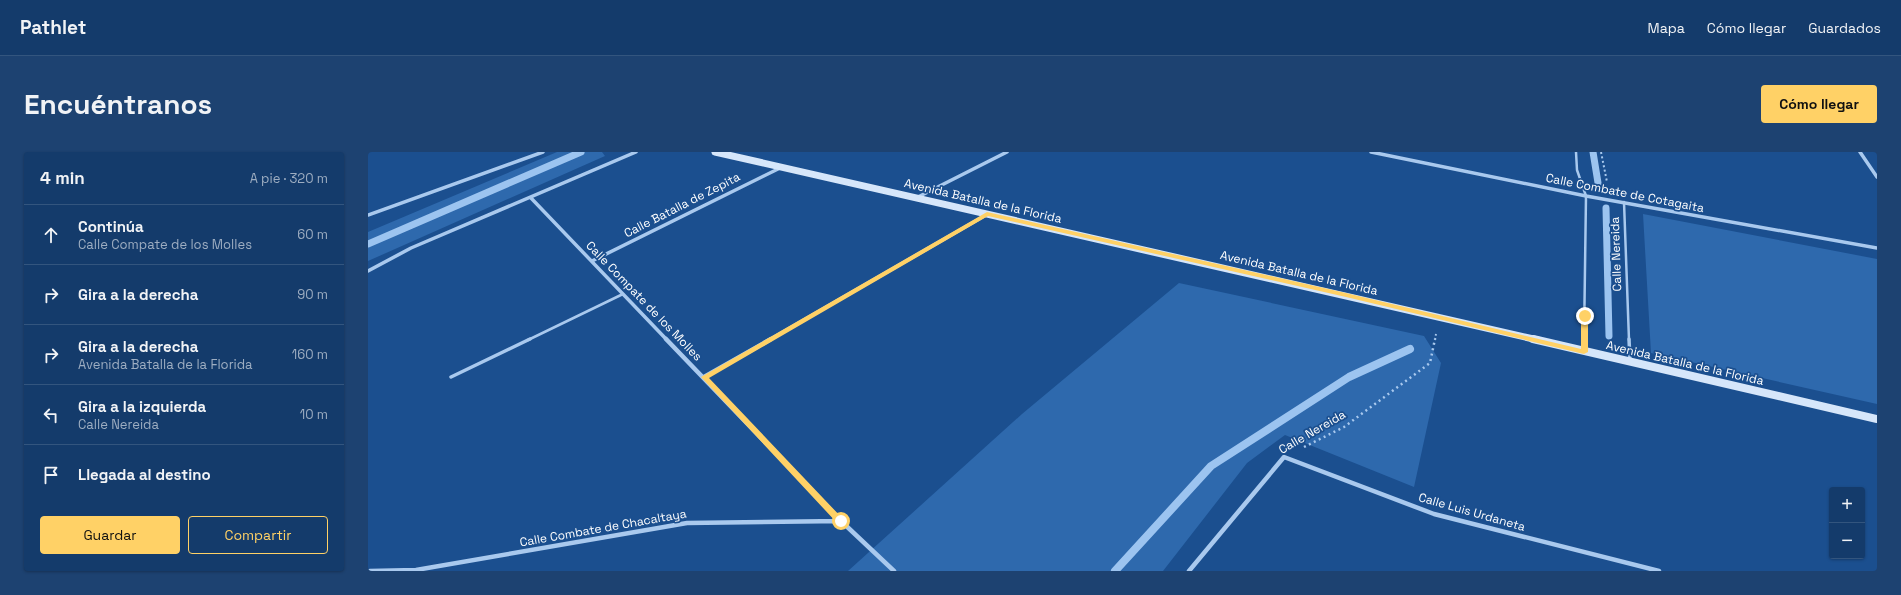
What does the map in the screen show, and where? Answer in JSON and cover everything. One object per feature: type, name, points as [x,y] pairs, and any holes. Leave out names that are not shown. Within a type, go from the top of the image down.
[{"type":"street","points":[[368,215],[543,152]]},
{"type":"street","points":[[368,270],[411,248],[636,152]]},
{"type":"street","name":"Avenida Batalla de la Florida","points":[[715,152],[1439,317],[1584,352],[1877,419]]},
{"type":"street","points":[[916,198],[1007,152]]},
{"type":"street","name":"Calle Combate de Cotagaita","points":[[1371,152],[1586,196],[1877,248]]},
{"type":"street","points":[[1860,152],[1877,177]]},
{"type":"street","name":"Calle Batalla de Zepita","points":[[592,261],[781,167]]},
{"type":"street","name":"Calle Compate de los Molles","points":[[531,198],[841,521],[894,571]]},
{"type":"street","points":[[704,377],[987,214]]},
{"type":"street","name":"Calle Luis Urdaneta","points":[[1284,457],[1434,514],[1643,569],[1658,571]]},
{"type":"street","name":"Calle Nereida","points":[[1189,571],[1284,457]]},
{"type":"street","name":"Calle Combate de Chacaltaya","points":[[370,571],[416,570],[688,522],[841,521]]},
{"type":"lane","points":[[1576,152],[1577,170],[1586,196],[1584,352]]},
{"type":"lane","name":"Calle Nereida","points":[[1624,202],[1630,362]]},
{"type":"lane","points":[[451,377],[623,294]]},
{"type":"path","name":"Calle Nereida","points":[[1601,152],[1606,182],[1624,202]]},
{"type":"path","name":"Calle Nereida","points":[[1284,457],[1344,427],[1430,363],[1439,317]]},
{"type":"shaded area","points":[[557,152],[602,152],[605,156],[368,261],[368,232]]},
{"type":"shaded area","points":[[1643,214],[1877,259],[1877,404],[1651,353]]},
{"type":"shaded area","points":[[1179,283],[1424,336],[1441,363],[1414,487],[1285,435],[1247,463],[1163,571],[848,571],[1022,414]]},
{"type":"waterway","points":[[368,244],[581,152]]},
{"type":"waterway","points":[[1593,152],[1599,189]]},
{"type":"waterway","points":[[1606,208],[1609,336]]},
{"type":"waterway","points":[[1115,571],[1211,466],[1349,377],[1410,349]]},
{"type":"route","points":[[841,521],[704,377],[987,214],[1346,295],[1584,352],[1585,316]]}]
